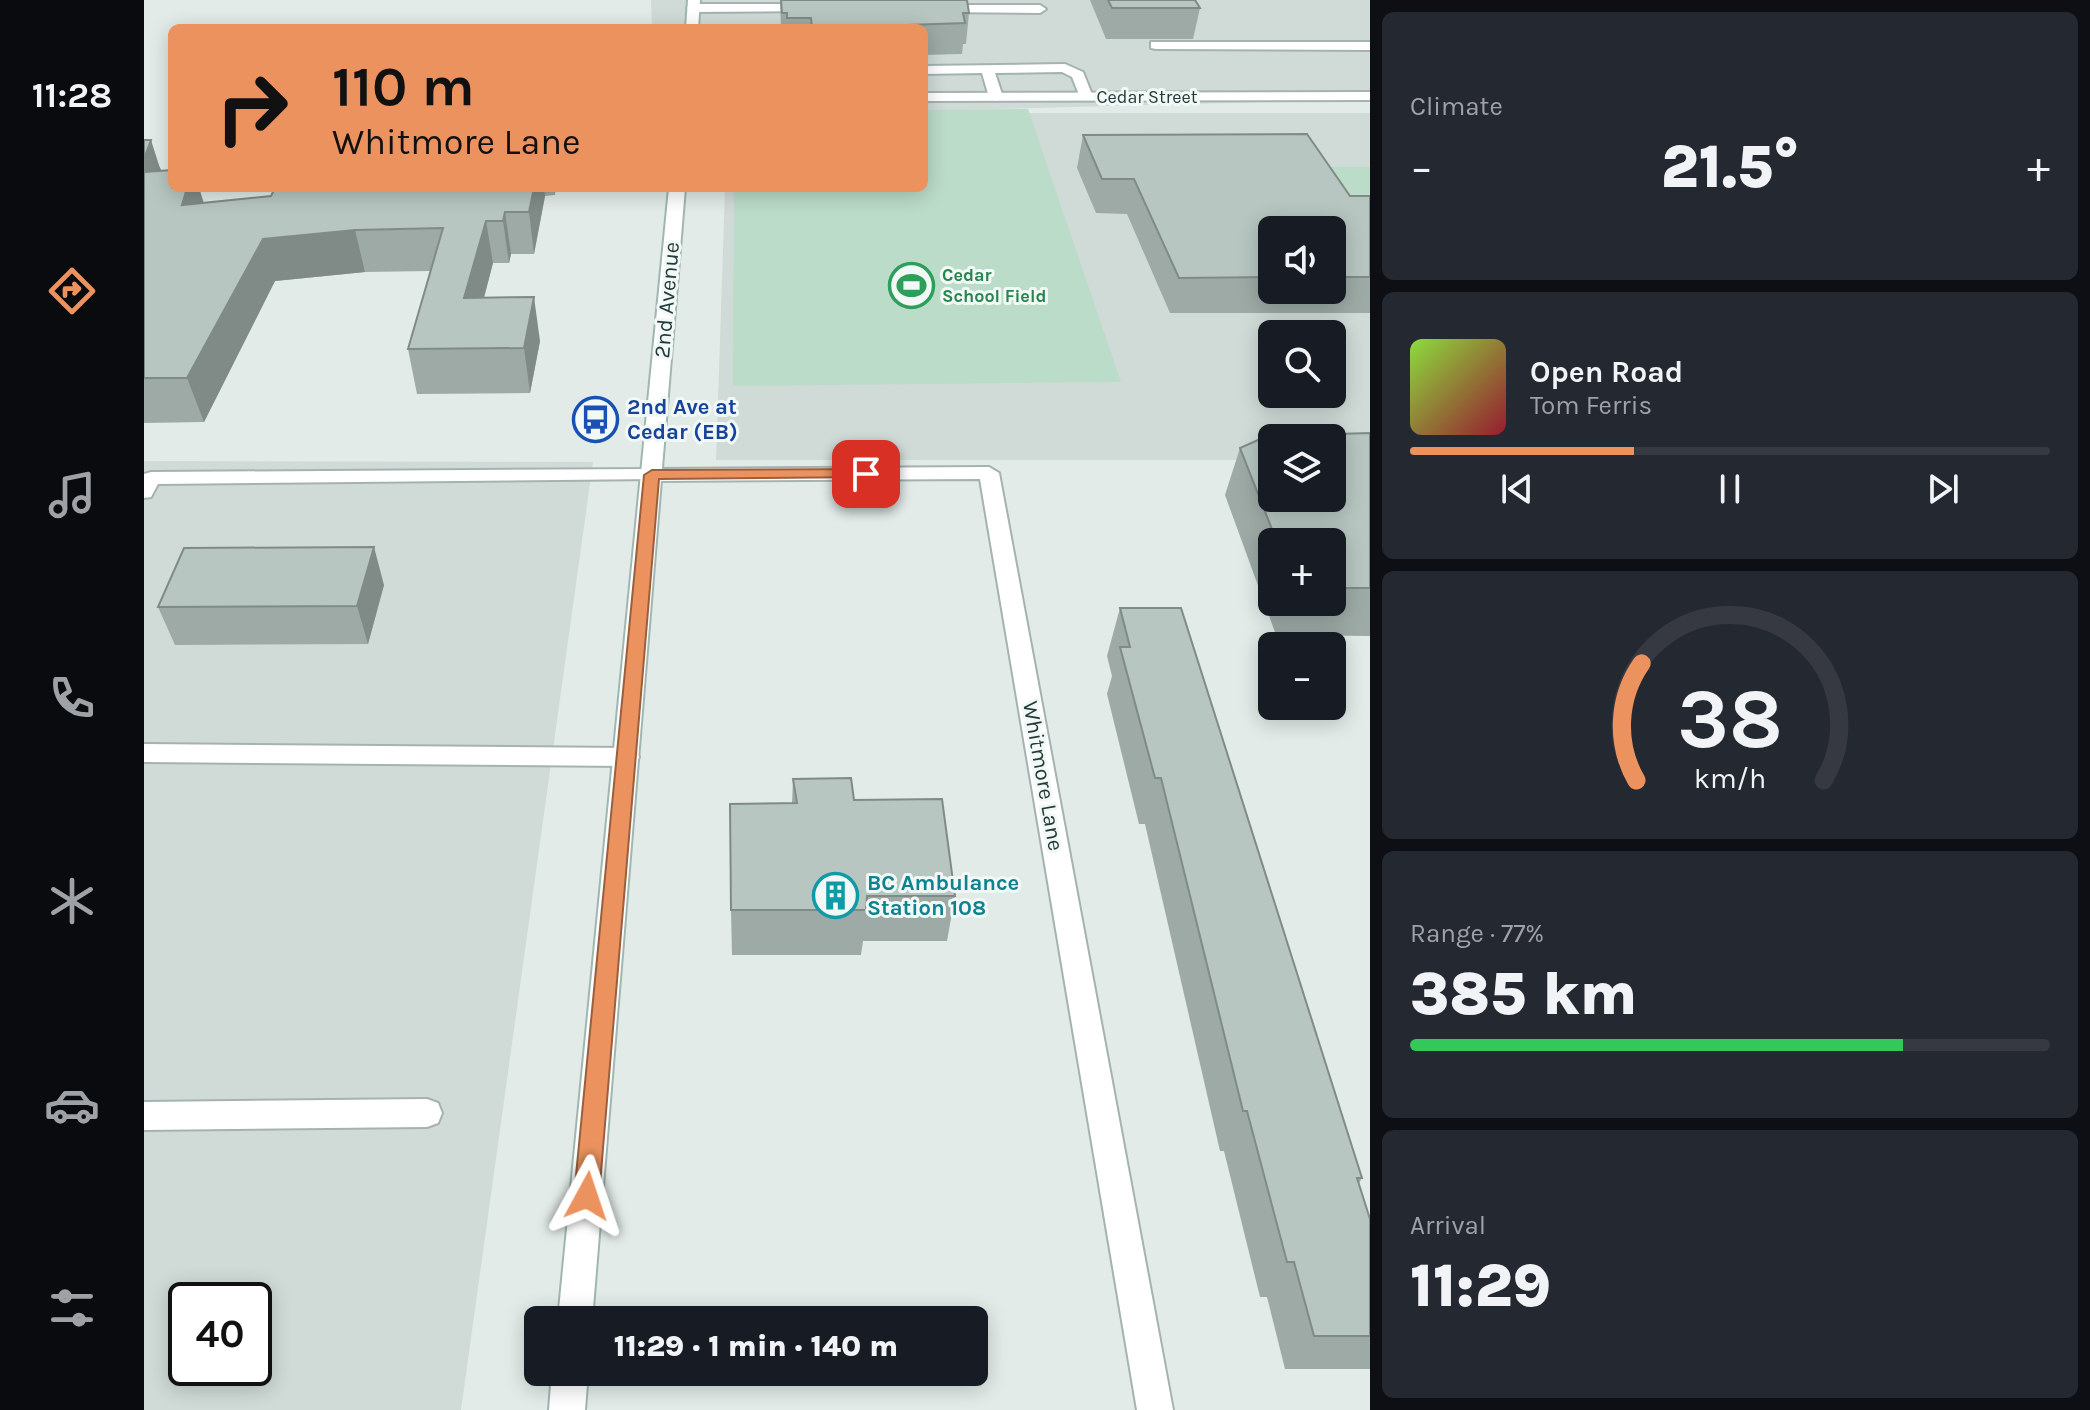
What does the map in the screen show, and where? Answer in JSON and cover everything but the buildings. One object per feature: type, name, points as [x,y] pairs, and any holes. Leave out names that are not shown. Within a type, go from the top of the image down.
[{"type":"street","points":[[692,24],[694,4],[820,8]]},
{"type":"street","points":[[914,8],[1040,9]]},
{"type":"street","points":[[1156,45],[1370,46]]},
{"type":"street","points":[[928,70],[1065,68],[1078,75],[1086,97]]},
{"type":"street","points":[[987,69],[996,97]]},
{"type":"street","name":"Cedar Street","points":[[928,97],[1370,96]]},
{"type":"street","name":"2nd Avenue","points":[[576,1306],[677,192]]},
{"type":"street","name":"Whitmore Lane","points":[[652,475],[989,473],[1155,1410]]},
{"type":"street","points":[[144,492],[151,478],[652,475]]},
{"type":"street","points":[[144,753],[627,757]]},
{"type":"street","points":[[144,1116],[427,1113]]},
{"type":"street","points":[[567,1410],[569,1386]]},
{"type":"shaded area","points":[[651,0],[1370,0],[1370,99],[928,111],[928,24],[652,24]]},
{"type":"shaded area","points":[[928,113],[1370,113],[1370,460],[1346,446],[1346,424],[1258,424],[1258,460],[716,460],[725,192],[928,192]]},
{"type":"shaded area","points":[[144,461],[593,462],[461,1410],[144,1410]]},
{"type":"green space","name":"Cedar School Field","points":[[1028,109],[1121,382],[733,386],[734,192],[928,192],[928,110]]},
{"type":"green space","points":[[1297,167],[1370,167],[1370,231]]},
{"type":"place","name":"Cedar School Field","points":[[911,285]]},
{"type":"place","name":"2nd Ave at Cedar (EB)","points":[[596,420]]},
{"type":"place","name":"BC Ambulance Station 108","points":[[836,896]]},
{"type":"route","points":[[587,1196],[652,475],[866,474]]}]
